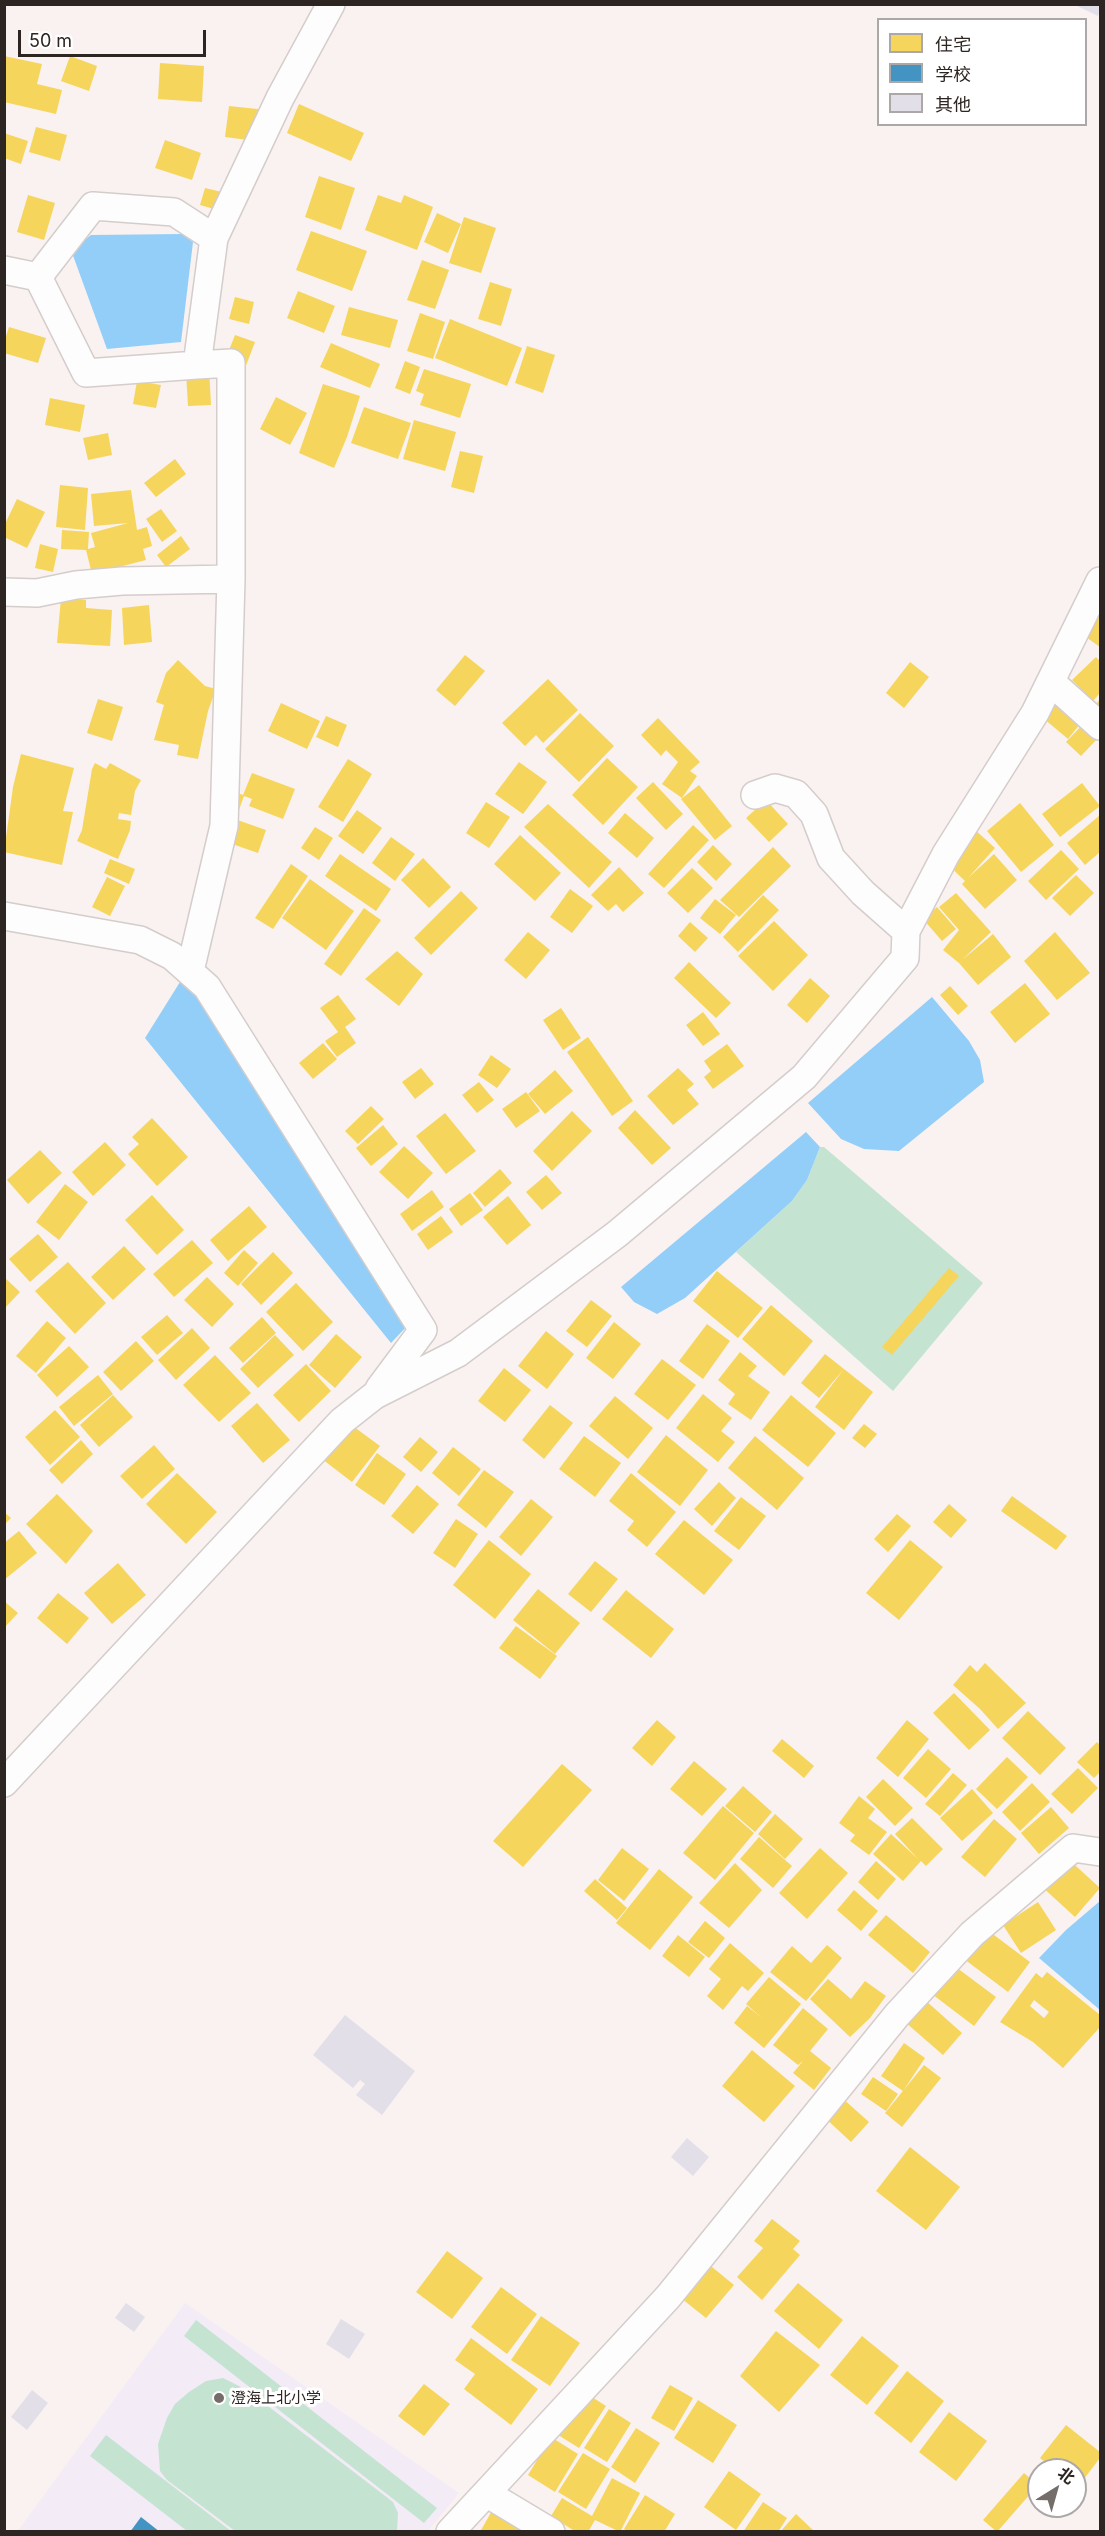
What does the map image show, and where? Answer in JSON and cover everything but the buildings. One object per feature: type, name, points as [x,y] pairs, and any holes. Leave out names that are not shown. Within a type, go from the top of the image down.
[{"type":"street","points":[[196,365],[214,238],[280,98],[331,4]]},
{"type":"street","points":[[38,278],[93,206],[174,212],[214,238]]},
{"type":"street","points":[[4,270],[38,278],[86,373],[231,363],[231,579],[224,826],[190,971]]},
{"type":"street","points":[[4,592],[37,593],[76,585],[122,581],[231,579]]},
{"type":"street","points":[[4,1783],[299,1464],[342,1421],[375,1395],[458,1353],[617,1234],[804,1077],[905,958],[906,931],[946,854],[1035,713],[1101,581]]},
{"type":"street","points":[[1051,682],[1101,726]]},
{"type":"street","points":[[755,795],[775,788],[796,794],[814,814],[831,858],[863,893],[906,931]]},
{"type":"street","points":[[4,916],[140,940],[172,956],[207,987],[423,1330],[375,1395]]},
{"type":"street","points":[[450,2532],[668,2297],[897,2015],[972,1934],[1072,1848],[1101,1852]]},
{"type":"street","points":[[486,2493],[551,2532]]},
{"type":"shaded area","name":"澄海上北小学","points":[[185,2303],[459,2493],[428,2531],[17,2532]]},
{"type":"green space","points":[[820,1147],[824,1147],[983,1283],[893,1391],[736,1252],[792,1201],[807,1180]]},
{"type":"green space","points":[[196,2320],[437,2508],[424,2523],[184,2336]]},
{"type":"green space","points":[[223,2378],[247,2390],[393,2502],[398,2513],[397,2531],[235,2531],[167,2480],[160,2471],[158,2444],[167,2418],[175,2404],[189,2392],[206,2381]]},
{"type":"green space","points":[[106,2435],[231,2531],[187,2531],[90,2456]]},
{"type":"water","points":[[182,234],[193,242],[181,342],[107,349],[71,250],[91,235]]},
{"type":"water","points":[[180,982],[196,990],[409,1324],[391,1343],[145,1038]]},
{"type":"water","points":[[932,997],[969,1041],[980,1060],[984,1082],[899,1151],[864,1149],[841,1139],[808,1103]]},
{"type":"water","points":[[806,1132],[820,1147],[807,1180],[792,1201],[685,1298],[657,1314],[634,1302],[621,1287]]},
{"type":"water","points":[[1100,1901],[1100,2010],[1039,1958],[1066,1930]]},
{"type":"place","name":"澄海上北小学","points":[[219,2398]]}]
